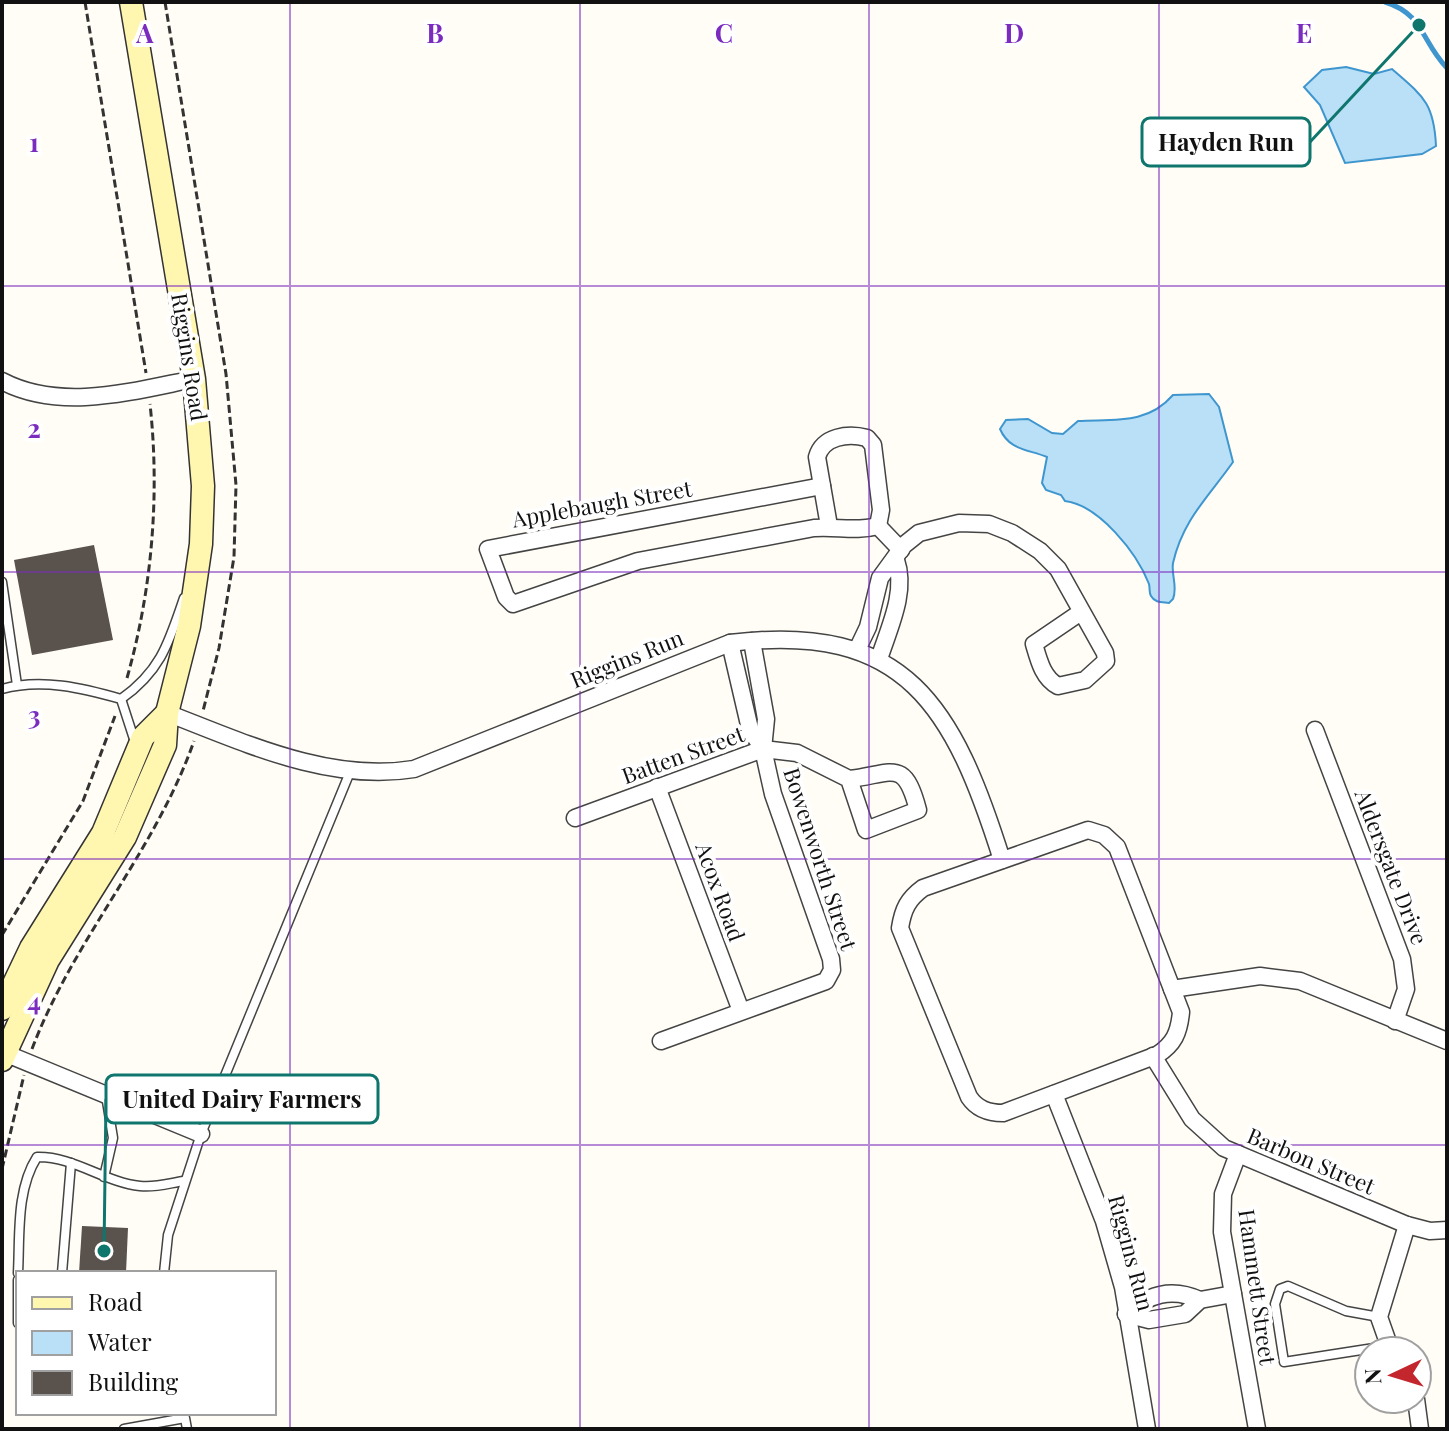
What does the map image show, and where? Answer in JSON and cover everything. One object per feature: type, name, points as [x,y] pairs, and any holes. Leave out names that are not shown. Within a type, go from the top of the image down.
[{"type":"main road","name":"Riggins Road","points":[[3,1055],[48,960],[125,837],[165,745],[167,713],[189,626],[201,544],[203,486],[194,379],[131,2]]},
{"type":"main road","name":"Riggins Road","points":[[2,1009],[31,948],[103,833],[143,737],[167,713]]},
{"type":"street","points":[[2,381],[45,394],[81,398],[194,379]]},
{"type":"street","points":[[829,526],[817,457],[820,447],[829,440],[854,435],[867,438],[873,445],[881,510],[878,526],[898,555],[899,571],[895,610],[879,659]]},
{"type":"street","name":"Applebaugh Street","points":[[822,486],[488,549],[506,597],[513,604],[638,561],[829,526],[842,530],[878,526]]},
{"type":"street","points":[[857,650],[868,627],[880,578],[919,533],[937,526],[989,524],[1012,533],[1040,551],[1058,569],[1105,653],[1106,661],[1085,680],[1058,686],[1051,682],[1041,667],[1034,644],[1081,612]]},
{"type":"street","name":"Riggins Run","points":[[167,713],[329,769],[391,773],[414,769],[730,643],[802,640],[857,650],[879,659],[905,674],[931,701],[984,803],[1002,860]]},
{"type":"street","name":"Bowenworth Street","points":[[741,1011],[826,981],[832,970],[831,959],[773,794],[763,749],[766,719],[752,641]]},
{"type":"street","name":"Bowenworth Street","points":[[730,643],[750,729],[763,749]]},
{"type":"street","name":"Aldersgate Drive","points":[[1315,730],[1402,959],[1406,989],[1395,1021]]},
{"type":"street","name":"Batten Street","points":[[575,818],[763,749],[797,753],[849,779]]},
{"type":"street","points":[[889,771],[900,774],[911,783],[918,810],[866,830],[849,779],[889,771]]},
{"type":"street","name":"Acox Road","points":[[657,787],[741,1011]]},
{"type":"street","points":[[1088,830],[1104,835],[1117,847],[1181,1012],[1179,1028],[1169,1047],[1153,1056],[1003,1113],[992,1113],[974,1105],[930,1008],[900,928],[902,911],[911,897],[923,888],[1002,860],[1077,832],[1088,830]]},
{"type":"street","points":[[1172,989],[1260,976],[1300,981],[1447,1041]]},
{"type":"street","points":[[661,1041],[741,1011]]},
{"type":"street","points":[[3,1055],[201,1134]]},
{"type":"street","name":"Barbon Street","points":[[1153,1056],[1192,1119],[1224,1148],[1407,1225],[1430,1231],[1447,1230]]},
{"type":"street","name":"Riggins Run","points":[[1054,1094],[1104,1221],[1123,1287],[1147,1429]]},
{"type":"street","name":"Hammett Street","points":[[1238,1154],[1223,1194],[1221,1213],[1257,1429]]},
{"type":"street","points":[[1385,1335],[1379,1317],[1407,1225]]},
{"type":"street","points":[[1126,1314],[1145,1297],[1182,1292],[1200,1300]]},
{"type":"street","points":[[1126,1314],[1149,1320],[1185,1314],[1200,1300],[1233,1294]]},
{"type":"lane","points":[[121,699],[140,686],[160,664],[201,544]]},
{"type":"lane","points":[[2,582],[17,685]]},
{"type":"lane","points":[[873,606],[895,610]]},
{"type":"lane","points":[[2,689],[35,683],[91,690],[121,699]]},
{"type":"lane","points":[[121,699],[135,738],[135,756]]},
{"type":"lane","points":[[164,1271],[168,1235],[201,1134],[350,772]]},
{"type":"lane","points":[[104,1177],[113,1138],[106,1095]]},
{"type":"lane","points":[[18,1271],[22,1202],[29,1170],[37,1157],[56,1157],[104,1177],[140,1186],[184,1181]]},
{"type":"lane","points":[[62,1271],[71,1163]]},
{"type":"lane","points":[[1353,1353],[1284,1362],[1275,1304],[1280,1289],[1288,1286],[1346,1311],[1379,1317]]},
{"type":"lane","points":[[1170,1294],[1174,1316]]},
{"type":"lane","points":[[124,1429],[185,1415],[187,1429]]},
{"type":"path","points":[[2,935],[83,801],[121,699],[140,632],[151,550],[155,491],[148,388],[85,2]]},
{"type":"path","points":[[2,1169],[27,1063],[60,989],[161,820],[199,725],[219,648],[234,557],[236,485],[226,374],[165,2]]},
{"type":"water","points":[[1346,67],[1374,74],[1392,69],[1403,78],[1429,110],[1436,146],[1422,154],[1345,163],[1320,105],[1304,87],[1322,70]]},
{"type":"water","points":[[1209,394],[1219,407],[1233,462],[1183,533],[1173,563],[1173,599],[1169,603],[1159,602],[1151,596],[1149,584],[1136,559],[1115,532],[1091,511],[1046,490],[1042,483],[1047,457],[1014,445],[1000,429],[1006,420],[1028,419],[1052,433],[1063,434],[1078,421],[1141,416],[1163,405],[1173,395]]},
{"type":"building","points":[[94,545],[113,640],[32,655],[14,560]]},
{"type":"building","points":[[82,1226],[128,1228],[126,1271],[79,1271]]},
{"type":"waterway","points":[[1385,2],[1398,7],[1415,21],[1447,68]]},
{"type":"place","name":"Hayden Run","points":[[1419,25]]},
{"type":"place","name":"United Dairy Farmers","points":[[104,1251]]}]
